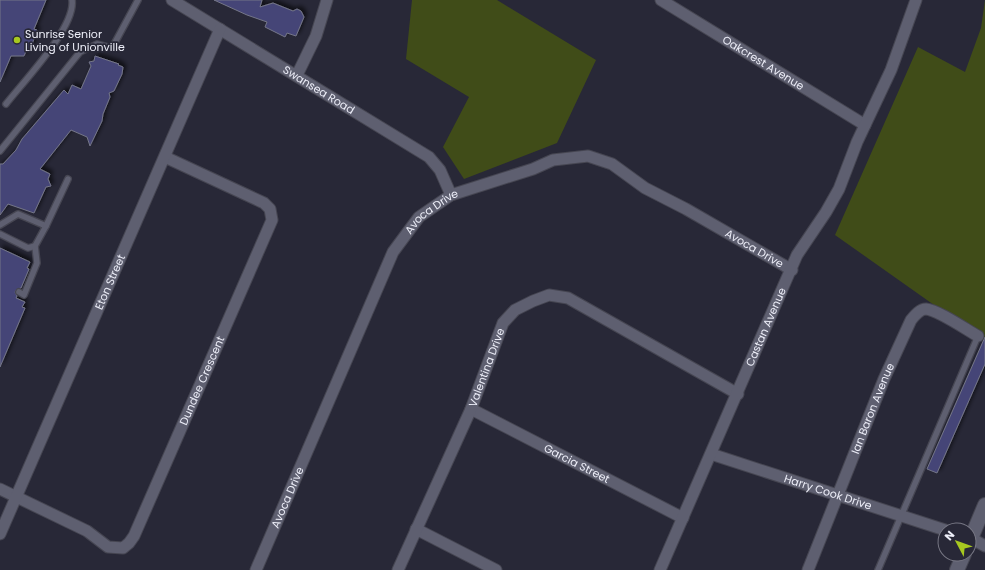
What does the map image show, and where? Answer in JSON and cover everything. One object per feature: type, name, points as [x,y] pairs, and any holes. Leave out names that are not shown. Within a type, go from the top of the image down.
[{"type":"street","name":"Swansea Road","points":[[172,0],[429,157],[440,170],[451,194]]},
{"type":"street","points":[[297,75],[316,36],[327,0]]},
{"type":"street","name":"Oakcrest Avenue","points":[[661,0],[865,125]]},
{"type":"street","name":"Castan Avenue","points":[[660,570],[803,244],[826,212],[838,189],[865,125],[891,70],[916,0]]},
{"type":"street","name":"Eton Street","points":[[0,534],[220,29]]},
{"type":"street","name":"Avoca Drive","points":[[256,570],[393,252],[419,217],[451,194],[533,169],[552,160],[588,156],[612,164],[645,188],[686,209],[792,270]]},
{"type":"street","name":"Dundee Crescent","points":[[0,489],[87,531],[108,546],[123,548],[129,543],[272,220],[270,209],[264,203],[165,157]]},
{"type":"street","name":"Valentina Drive","points":[[398,570],[471,409],[503,323],[515,310],[549,295],[568,298],[738,394]]},
{"type":"street","name":"Ian Baron Avenue","points":[[808,570],[884,379],[911,320],[916,313],[925,309],[934,312],[978,336]]},
{"type":"street","name":"Garcia Street","points":[[471,409],[683,518]]},
{"type":"street","name":"Harry Cook Drive","points":[[710,454],[937,527]]},
{"type":"street","points":[[977,523],[985,505]]},
{"type":"street","points":[[416,529],[496,570]]},
{"type":"lane","points":[[6,104],[47,53],[64,28],[73,7],[72,0]]},
{"type":"lane","points":[[0,151],[80,52],[97,44],[112,48],[138,0]]},
{"type":"lane","points":[[19,292],[24,295],[37,263],[35,246],[68,179]]},
{"type":"lane","points":[[0,225],[18,214],[46,226]]},
{"type":"lane","points":[[0,234],[28,248],[35,246]]},
{"type":"lane","points":[[878,570],[978,336]]},
{"type":"green space","points":[[412,0],[497,0],[596,60],[557,143],[464,179],[443,147],[469,97],[406,59]]},
{"type":"green space","points":[[985,0],[985,341],[835,235],[918,47],[965,72],[981,28]]},
{"type":"building","name":"Sunrise Senior Living of Unionville","points":[[0,0],[46,0],[34,29],[37,30],[30,50],[27,49],[24,56],[11,56],[0,82]]},
{"type":"building","points":[[214,0],[262,0],[260,7],[273,3],[293,11],[297,9],[301,11],[304,17],[296,36],[287,33],[285,37],[265,27],[267,22],[247,15]]},
{"type":"building","points":[[95,56],[119,64],[118,65],[123,67],[122,74],[114,91],[109,93],[110,97],[103,114],[102,121],[90,146],[87,137],[71,130],[40,169],[50,174],[48,179],[51,186],[46,187],[34,213],[8,204],[0,215],[0,164],[3,164],[16,150],[22,139],[64,90],[68,94],[72,85],[81,89],[91,66],[89,62],[94,61]]},
{"type":"building","points":[[0,248],[30,262],[27,268],[29,269],[21,288],[17,289],[15,292],[17,296],[16,298],[25,302],[22,307],[25,308],[0,367]]},
{"type":"building","points":[[985,337],[985,364],[937,473],[927,469]]},
{"type":"place","name":"Sunrise Senior Living of Unionville","points":[[17,40]]}]
